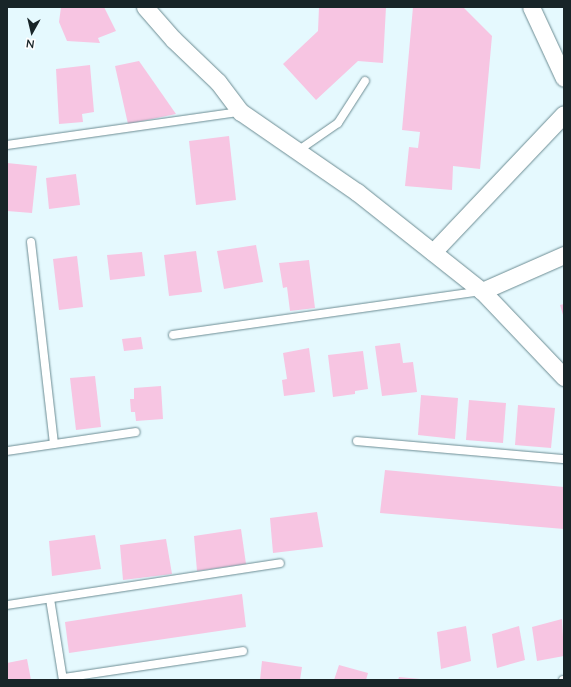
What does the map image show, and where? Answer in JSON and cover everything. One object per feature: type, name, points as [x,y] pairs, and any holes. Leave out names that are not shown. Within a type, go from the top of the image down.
[{"type":"street","points":[[145,7],[173,39],[218,82],[241,112],[357,192],[482,291],[564,377]]},
{"type":"street","points":[[531,7],[564,78]]},
{"type":"street","points":[[433,252],[564,114]]},
{"type":"street","points":[[482,291],[564,255]]},
{"type":"lane","points":[[298,150],[338,123],[365,81]]},
{"type":"lane","points":[[7,145],[241,112]]},
{"type":"lane","points":[[31,242],[54,444]]},
{"type":"lane","points":[[173,335],[482,291]]},
{"type":"lane","points":[[7,451],[136,432]]},
{"type":"lane","points":[[357,441],[564,459]]},
{"type":"lane","points":[[7,605],[280,564]]},
{"type":"lane","points":[[50,598],[63,679],[243,651]]},
{"type":"building","points":[[61,7],[104,7],[116,31],[98,38],[100,43],[67,41],[59,22]]},
{"type":"building","points":[[319,7],[386,7],[383,63],[358,61],[316,100],[283,64],[318,31]]},
{"type":"building","points":[[413,7],[463,7],[492,36],[480,169],[453,166],[452,190],[405,186],[409,147],[418,148],[420,132],[402,130]]},
{"type":"building","points":[[139,61],[176,114],[128,124],[115,66]]},
{"type":"building","points":[[90,65],[94,112],[82,114],[83,122],[59,124],[56,69]]},
{"type":"building","points":[[229,136],[236,200],[196,205],[189,141]]},
{"type":"building","points":[[7,163],[37,166],[32,213],[7,211]]},
{"type":"building","points":[[76,174],[80,205],[49,209],[46,178]]},
{"type":"building","points":[[256,245],[263,282],[224,289],[217,251]]},
{"type":"building","points":[[196,251],[202,292],[169,296],[164,255]]},
{"type":"building","points":[[142,252],[145,276],[110,280],[107,255]]},
{"type":"building","points":[[77,256],[83,307],[59,310],[53,259]]},
{"type":"building","points":[[309,260],[315,308],[290,311],[287,287],[283,288],[279,263]]},
{"type":"building","points":[[564,304],[564,318],[560,305]]},
{"type":"building","points":[[141,337],[143,349],[124,351],[122,339]]},
{"type":"building","points":[[400,343],[403,363],[413,362],[417,392],[382,396],[375,346]]},
{"type":"building","points":[[309,348],[315,392],[284,396],[282,380],[287,379],[283,353]]},
{"type":"building","points":[[363,351],[368,389],[355,391],[355,394],[333,397],[328,355]]},
{"type":"building","points":[[95,376],[101,427],[76,430],[70,378]]},
{"type":"building","points":[[161,386],[163,419],[136,421],[135,412],[131,412],[130,399],[134,399],[134,388]]},
{"type":"building","points":[[421,395],[458,398],[455,439],[418,435]]},
{"type":"building","points":[[469,400],[506,403],[503,443],[466,440]]},
{"type":"building","points":[[518,405],[555,408],[551,448],[515,445]]},
{"type":"building","points":[[385,470],[564,487],[564,529],[380,513]]},
{"type":"building","points":[[317,512],[323,547],[273,553],[270,518]]},
{"type":"building","points":[[241,529],[246,564],[197,571],[194,536]]},
{"type":"building","points":[[95,535],[101,569],[52,576],[49,541]]},
{"type":"building","points":[[166,539],[172,574],[123,580],[120,545]]},
{"type":"building","points":[[242,594],[246,627],[69,653],[65,622]]},
{"type":"building","points":[[562,619],[564,656],[537,661],[532,627]]},
{"type":"building","points":[[466,626],[471,661],[441,669],[437,632]]},
{"type":"building","points":[[519,626],[525,660],[497,668],[492,634]]},
{"type":"building","points":[[27,659],[31,680],[7,680],[7,663]]},
{"type":"building","points":[[262,661],[302,667],[300,680],[260,680]]},
{"type":"building","points":[[339,665],[368,673],[366,680],[334,680]]},
{"type":"building","points":[[399,677],[420,679],[420,680],[398,680]]}]
